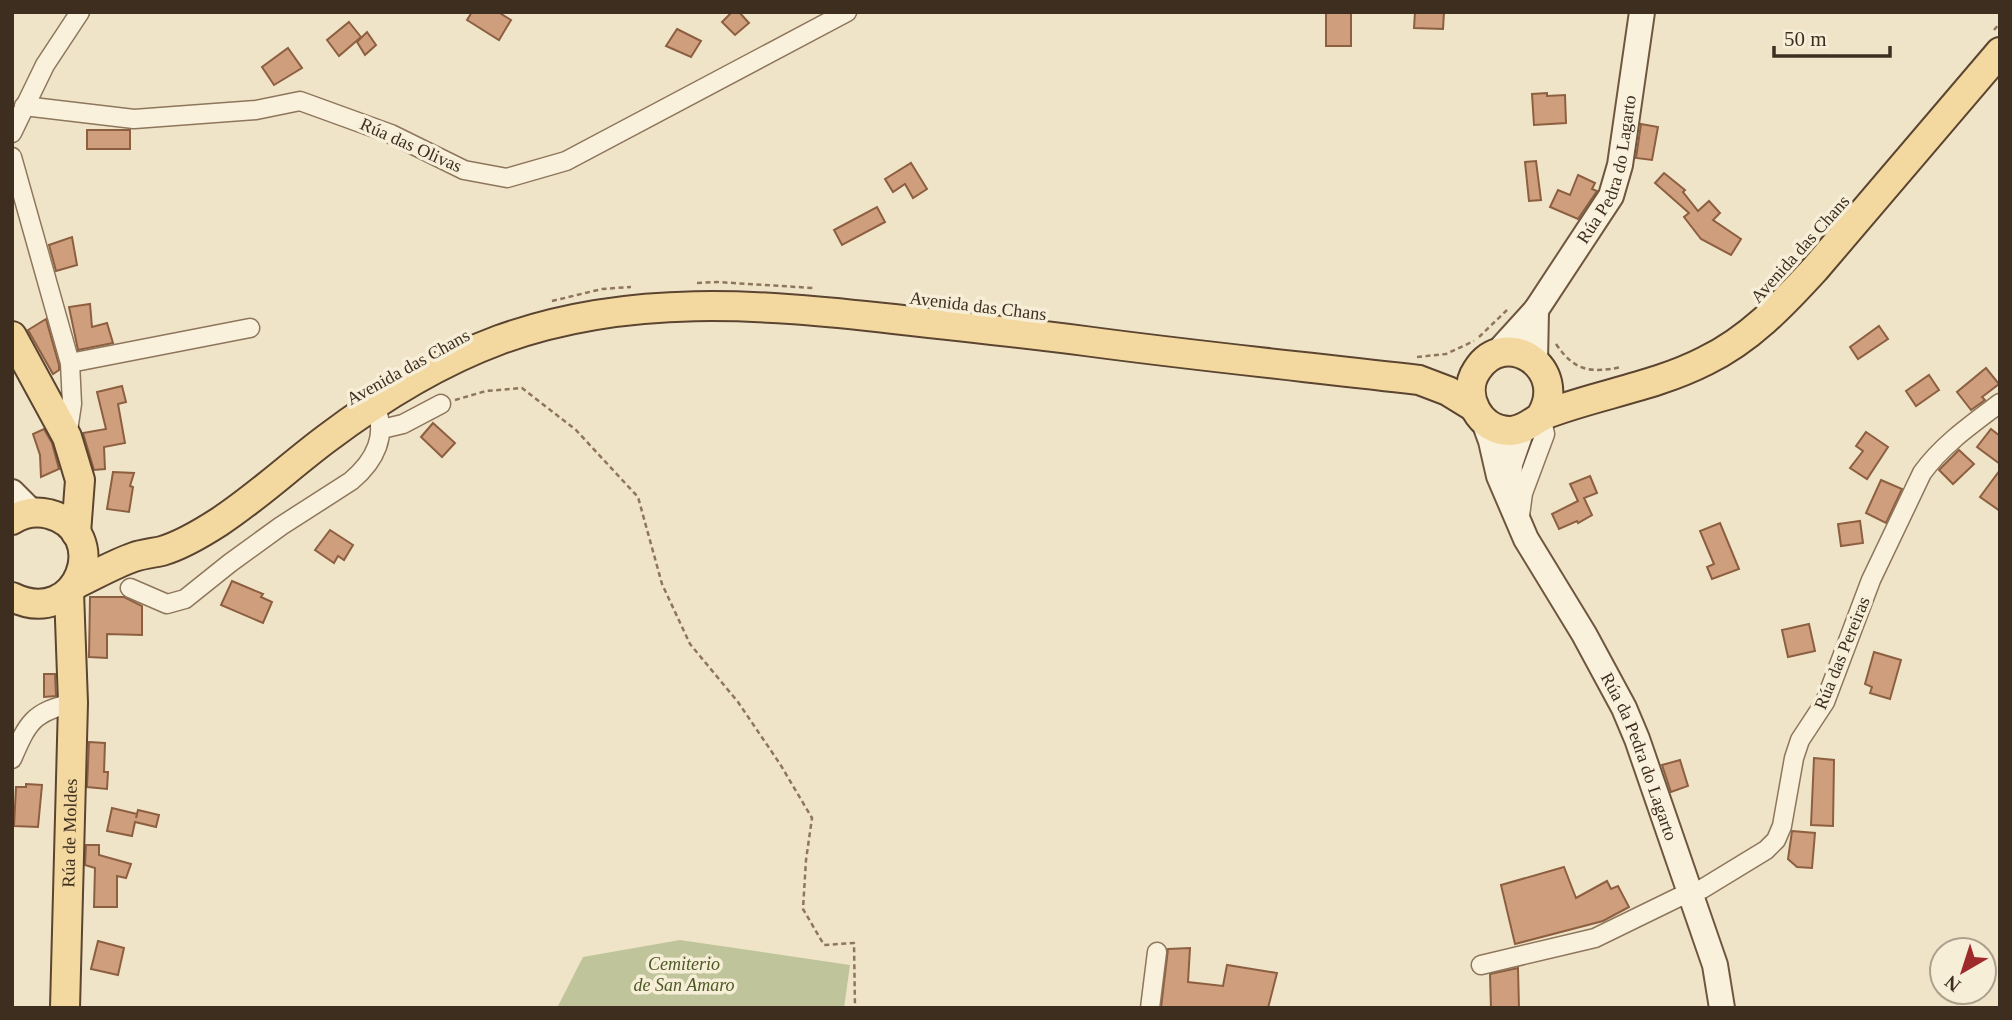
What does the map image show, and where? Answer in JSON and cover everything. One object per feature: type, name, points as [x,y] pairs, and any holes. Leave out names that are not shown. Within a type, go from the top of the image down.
[{"type":"main road","name":"Avenida das Chans","points":[[1414,368],[1498,429],[1510,431],[1612,392],[1646,384],[1707,360],[1746,335],[1774,312],[1815,269],[1995,43]]},
{"type":"main road","name":"Avenida das Chans","points":[[72,588],[138,556],[189,540],[216,524],[378,417],[409,383],[453,360],[522,332],[566,320],[615,312],[700,305],[778,307],[1414,368],[1489,360],[1510,352],[1545,358],[1558,381],[1612,392]]},
{"type":"main road","points":[[12,336],[67,437],[80,480],[29,515]]},
{"type":"main road","points":[[1532,422],[1549,398],[1545,358]]},
{"type":"main road","points":[[1478,413],[1471,384],[1476,371],[1489,360]]},
{"type":"main road","name":"Rúa de Moldes","points":[[65,1008],[73,704],[72,588],[83,564],[78,537],[80,480]]},
{"type":"main road","points":[[29,515],[56,516],[69,524],[78,537],[138,556]]},
{"type":"main road","points":[[12,597],[24,603],[40,604],[56,601],[72,588]]},
{"type":"main road","points":[[12,597],[47,625],[71,659]]},
{"type":"street","points":[[12,134],[45,65],[80,12]]},
{"type":"street","name":"Rúa das Olivas","points":[[24,106],[134,119],[256,110],[300,101],[391,134],[464,170],[507,178],[566,161],[847,12]]},
{"type":"street","name":"Rúa Pedra do Lagarto","points":[[1489,360],[1536,310],[1611,196],[1620,165],[1642,12]]},
{"type":"street","points":[[12,157],[70,363],[72,404],[67,437]]},
{"type":"street","points":[[1536,310],[1545,358]]},
{"type":"street","points":[[70,363],[250,328]]},
{"type":"street","name":"Rúa das Pereiras","points":[[1480,965],[1595,938],[1702,889],[1766,850],[1776,840],[1782,826],[1794,758],[1800,740],[1825,702],[1871,580],[1922,473],[1939,452],[2000,403]]},
{"type":"street","points":[[130,588],[166,604],[185,599],[281,526],[361,472],[379,442],[378,417],[403,424],[441,404]]},
{"type":"street","name":"Rúa da Pedra do Lagarto","points":[[1478,413],[1491,440],[1499,476],[1519,523],[1624,708],[1647,764],[1715,965],[1722,1008]]},
{"type":"street","points":[[1519,523],[1523,493],[1545,434],[1532,422]]},
{"type":"street","name":"Rúa da Pedra do Lagarto","points":[[1509,496],[1510,464],[1532,422]]},
{"type":"street","points":[[12,492],[29,515]]},
{"type":"street","points":[[12,759],[21,739],[40,713],[73,704]]},
{"type":"street","points":[[1150,1008],[1157,952]]},
{"type":"path","points":[[1995,43],[2000,23]]},
{"type":"path","points":[[694,283],[819,288]]},
{"type":"path","points":[[550,301],[602,289],[637,287]]},
{"type":"path","points":[[1414,368],[1428,357],[1462,348],[1490,328],[1508,309]]},
{"type":"path","points":[[1545,358],[1566,359],[1578,367],[1604,371],[1625,366]]},
{"type":"path","points":[[441,404],[486,390],[522,388],[576,430],[638,497],[662,584],[690,644],[738,702],[812,818],[803,909],[824,945],[854,943],[855,1008]]},
{"type":"green space","name":"Cemiterio de San Amaro","points":[[680,940],[850,965],[844,1008],[557,1008],[583,957]]},
{"type":"building","points":[[472,12],[498,12],[511,20],[499,40],[467,20]]},
{"type":"building","points":[[732,12],[739,12],[749,23],[735,35],[722,22]]},
{"type":"building","points":[[1326,12],[1351,12],[1351,46],[1326,46]]},
{"type":"building","points":[[1415,12],[1444,12],[1443,29],[1414,28]]},
{"type":"building","points":[[349,22],[361,37],[339,56],[327,40]]},
{"type":"building","points":[[677,29],[701,41],[691,57],[666,46]]},
{"type":"building","points":[[367,32],[376,45],[365,55],[357,42]]},
{"type":"building","points":[[288,48],[302,68],[274,85],[262,67]]},
{"type":"building","points":[[1547,93],[1547,96],[1565,95],[1566,123],[1534,125],[1532,94]]},
{"type":"building","points":[[1641,124],[1658,127],[1652,160],[1636,158]]},
{"type":"building","points":[[87,130],[130,130],[130,149],[87,149]]},
{"type":"building","points":[[1536,161],[1541,200],[1529,201],[1525,162]]},
{"type":"building","points":[[911,163],[927,189],[913,198],[905,184],[893,192],[885,179]]},
{"type":"building","points":[[1664,173],[1685,190],[1683,192],[1698,211],[1709,201],[1720,213],[1713,220],[1741,239],[1731,255],[1701,239],[1684,217],[1689,213],[1655,183]]},
{"type":"building","points":[[1578,175],[1595,183],[1592,189],[1597,191],[1578,219],[1550,207],[1558,190],[1570,195]]},
{"type":"building","points":[[877,207],[885,222],[842,245],[834,230]]},
{"type":"building","points":[[72,237],[77,265],[56,271],[49,245]]},
{"type":"building","points":[[90,304],[92,327],[107,323],[113,343],[78,350],[69,307]]},
{"type":"building","points":[[46,319],[59,365],[59,370],[53,374],[28,330]]},
{"type":"building","points":[[1879,326],[1888,339],[1858,359],[1850,347]]},
{"type":"building","points":[[1986,368],[1999,384],[1982,397],[1985,400],[1971,410],[1957,392]]},
{"type":"building","points":[[1929,375],[1939,390],[1916,406],[1906,391]]},
{"type":"building","points":[[122,386],[126,402],[118,404],[125,443],[104,447],[105,469],[94,470],[83,433],[106,429],[97,392]]},
{"type":"building","points":[[433,423],[455,443],[442,457],[421,437]]},
{"type":"building","points":[[44,429],[52,443],[59,469],[41,477],[40,455],[33,434]]},
{"type":"building","points":[[1991,429],[2000,436],[2000,464],[1977,447]]},
{"type":"building","points":[[1866,432],[1888,447],[1867,479],[1850,468],[1863,451],[1856,446]]},
{"type":"building","points":[[1959,450],[1974,464],[1953,484],[1939,470]]},
{"type":"building","points":[[2000,470],[2000,511],[1980,497]]},
{"type":"building","points":[[113,472],[134,473],[130,486],[133,487],[129,512],[107,509]]},
{"type":"building","points":[[1590,476],[1597,493],[1584,498],[1592,515],[1559,529],[1552,514],[1578,501],[1570,484]]},
{"type":"building","points":[[1881,480],[1902,489],[1886,523],[1866,513]]},
{"type":"building","points":[[1860,521],[1863,543],[1841,546],[1838,524]]},
{"type":"building","points":[[1720,523],[1739,569],[1712,579],[1707,567],[1714,564],[1700,531]]},
{"type":"building","points":[[330,530],[353,545],[344,560],[338,556],[334,563],[315,550]]},
{"type":"building","points":[[232,581],[263,594],[261,597],[272,602],[263,623],[221,605]]},
{"type":"building","points":[[90,597],[124,597],[142,606],[142,635],[107,634],[107,658],[89,657]]},
{"type":"building","points":[[1809,624],[1815,651],[1788,657],[1782,630]]},
{"type":"building","points":[[1874,652],[1901,660],[1890,699],[1870,693],[1872,687],[1865,684]]},
{"type":"building","points":[[44,674],[55,674],[56,696],[44,697]]},
{"type":"building","points":[[89,742],[105,743],[104,772],[108,772],[107,789],[87,787]]},
{"type":"building","points":[[1814,758],[1834,760],[1833,826],[1811,825]]},
{"type":"building","points":[[1680,760],[1688,786],[1671,792],[1662,765]]},
{"type":"building","points":[[26,784],[42,785],[38,827],[14,826],[16,787],[26,787]]},
{"type":"building","points":[[112,808],[137,814],[138,810],[159,815],[156,827],[135,822],[132,836],[107,831]]},
{"type":"building","points":[[1792,831],[1815,833],[1812,868],[1797,867],[1788,859]]},
{"type":"building","points":[[86,845],[99,845],[99,855],[131,864],[126,878],[117,876],[117,907],[94,907],[95,868],[85,865]]},
{"type":"building","points":[[1564,867],[1576,898],[1607,881],[1611,889],[1618,886],[1629,907],[1603,921],[1515,944],[1501,885]]},
{"type":"building","points":[[98,941],[124,948],[118,975],[91,969]]},
{"type":"building","points":[[1190,948],[1188,982],[1223,986],[1227,965],[1277,973],[1268,1008],[1161,1008],[1168,949]]},
{"type":"building","points":[[1518,968],[1519,1008],[1491,1008],[1490,974]]}]
